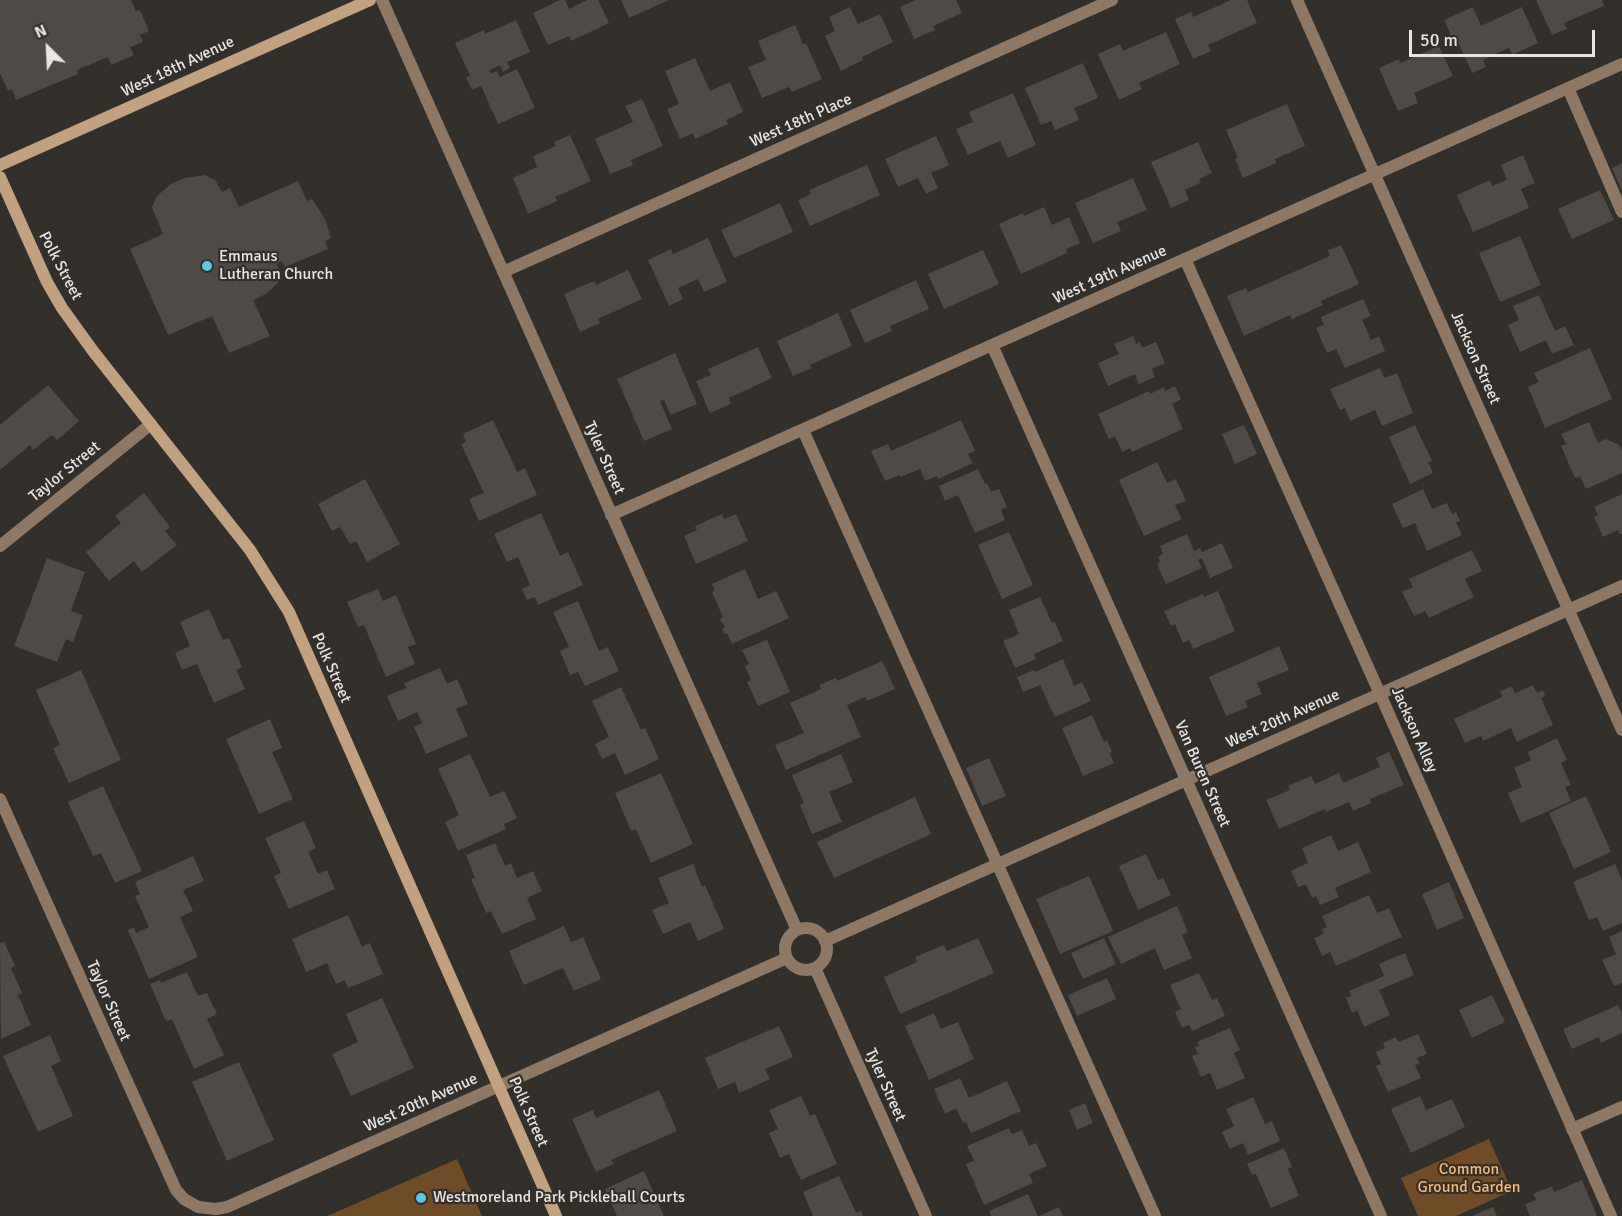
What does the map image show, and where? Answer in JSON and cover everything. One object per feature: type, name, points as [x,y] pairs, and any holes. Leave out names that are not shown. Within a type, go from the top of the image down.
[{"type":"street","name":"West 18th Avenue","points":[[0,165],[370,0]]},
{"type":"street","name":"Tyler Street","points":[[382,0],[797,930]]},
{"type":"street","name":"West 18th Place","points":[[504,272],[1112,0]]},
{"type":"street","name":"Jackson Street","points":[[1297,0],[1622,729]]},
{"type":"street","name":"West 19th Avenue","points":[[611,515],[1622,64]]},
{"type":"street","points":[[1568,88],[1622,212]]},
{"type":"street","name":"Polk Street","points":[[0,177],[47,282],[62,308],[93,351],[250,550],[289,612],[556,1216]]},
{"type":"street","name":"Jackson Alley","points":[[1185,259],[1611,1216]]},
{"type":"street","name":"Van Buren Street","points":[[992,345],[1381,1216]]},
{"type":"street","name":"Taylor Street","points":[[0,546],[151,424]]},
{"type":"street","points":[[803,430],[1155,1216]]},
{"type":"street","name":"West 20th Avenue","points":[[825,941],[1622,586]]},
{"type":"street","name":"Taylor Street","points":[[0,799],[176,1190],[184,1199],[198,1207]]},
{"type":"street","points":[[804,928],[819,933],[825,941],[826,957],[815,968],[799,969],[792,966],[784,949],[786,941],[797,930],[804,928]]},
{"type":"street","name":"West 20th Avenue","points":[[198,1207],[216,1209],[227,1207],[787,958]]},
{"type":"street","name":"Tyler Street","points":[[815,968],[926,1216]]},
{"type":"street","points":[[1572,1130],[1622,1107]]},
{"type":"green space","name":"Common Ground Garden","points":[[1489,1139],[1512,1191],[1456,1216],[1418,1216],[1401,1178]]},
{"type":"green space","name":"Westmoreland Park Pickleball Courts","points":[[457,1159],[482,1216],[327,1216],[341,1210]]},
{"type":"building","points":[[0,0],[131,0],[136,11],[140,10],[149,31],[140,35],[143,42],[130,47],[134,55],[111,65],[108,57],[77,70],[78,74],[16,100],[12,89],[8,91],[0,73]]},
{"type":"building","points":[[560,0],[565,0],[569,9],[587,0],[598,0],[609,23],[571,41],[569,36],[548,45],[533,13]]},
{"type":"building","points":[[621,0],[669,0],[629,18]]},
{"type":"building","points":[[915,0],[956,0],[962,13],[933,26],[935,30],[914,39],[900,7]]},
{"type":"building","points":[[1231,0],[1247,0],[1257,23],[1208,45],[1211,51],[1193,59],[1175,19],[1191,12],[1193,17]]},
{"type":"building","points":[[1536,0],[1602,0],[1604,6],[1564,23],[1567,29],[1552,35]]},
{"type":"building","points":[[850,7],[858,24],[880,14],[893,42],[862,57],[863,60],[841,71],[825,36],[835,31],[829,17]]},
{"type":"building","points":[[1473,7],[1481,26],[1522,7],[1538,43],[1512,55],[1509,48],[1483,60],[1486,67],[1472,73],[1457,40],[1452,38],[1444,20]]},
{"type":"building","points":[[516,20],[530,52],[507,62],[510,68],[503,72],[500,65],[490,70],[491,74],[497,71],[500,77],[517,69],[535,108],[498,124],[481,86],[472,90],[466,77],[470,76],[455,43],[484,30],[485,34]]},
{"type":"building","points":[[795,25],[822,79],[792,92],[789,87],[762,98],[748,67],[766,60],[758,41]]},
{"type":"building","points":[[1166,32],[1180,64],[1139,83],[1142,89],[1119,100],[1098,54],[1120,44],[1123,51]]},
{"type":"building","points":[[1439,46],[1453,76],[1414,93],[1418,103],[1398,111],[1379,68],[1399,59],[1400,63]]},
{"type":"building","points":[[695,58],[710,91],[730,82],[743,112],[726,120],[728,124],[695,139],[693,133],[680,139],[667,109],[679,104],[665,71]]},
{"type":"building","points":[[1083,63],[1098,98],[1074,108],[1079,120],[1055,130],[1051,121],[1041,125],[1025,88]]},
{"type":"building","points":[[1013,93],[1036,145],[1008,158],[1000,141],[968,155],[956,129],[973,122],[969,112]]},
{"type":"building","points":[[642,99],[663,146],[631,160],[633,165],[610,174],[595,139],[633,122],[625,106]]},
{"type":"building","points":[[1287,104],[1305,146],[1275,159],[1276,163],[1243,178],[1235,159],[1238,158],[1226,130]]},
{"type":"building","points":[[570,135],[591,181],[555,197],[557,201],[528,214],[513,178],[537,167],[533,156],[556,146],[554,142]]},
{"type":"building","points":[[936,136],[949,165],[931,173],[938,188],[926,194],[918,178],[898,187],[885,159]]},
{"type":"building","points":[[1198,142],[1212,173],[1199,179],[1200,183],[1185,190],[1189,200],[1171,208],[1151,162]]},
{"type":"building","points":[[1523,155],[1535,183],[1521,189],[1529,208],[1473,232],[1457,195],[1490,180],[1492,186],[1507,180],[1501,165]]},
{"type":"building","points":[[1622,163],[1622,191],[1612,168]]},
{"type":"building","points":[[867,165],[880,195],[810,226],[798,200],[811,194],[809,190]]},
{"type":"building","name":"Emmaus Lutheran Church","points":[[205,175],[215,180],[222,192],[230,188],[239,207],[298,181],[307,201],[312,199],[325,219],[331,238],[325,241],[328,249],[285,267],[282,261],[276,264],[280,271],[278,283],[266,294],[253,300],[270,336],[229,353],[212,316],[168,335],[130,249],[163,234],[152,207],[157,196],[171,184],[185,178]]},
{"type":"building","points":[[1133,178],[1147,210],[1117,222],[1121,231],[1093,243],[1075,203]]},
{"type":"building","points":[[1600,190],[1614,220],[1572,239],[1558,209]]},
{"type":"building","points":[[780,203],[793,232],[734,258],[721,230]]},
{"type":"building","points":[[1044,207],[1052,225],[1069,217],[1080,243],[1066,249],[1067,253],[1021,274],[999,224],[1023,213],[1024,216]]},
{"type":"building","points":[[1520,236],[1541,285],[1500,302],[1479,253]]},
{"type":"building","points":[[708,238],[727,282],[704,292],[698,279],[678,288],[683,299],[669,306],[648,260],[671,249],[673,254]]},
{"type":"building","points":[[1341,245],[1359,284],[1321,301],[1323,305],[1292,319],[1290,315],[1244,336],[1227,296],[1246,288],[1248,292],[1330,256],[1328,250]]},
{"type":"building","points":[[983,250],[999,284],[944,309],[928,274]]},
{"type":"building","points":[[628,270],[642,299],[598,319],[600,323],[580,332],[564,294],[594,281],[596,285]]},
{"type":"building","points":[[916,280],[929,309],[890,326],[892,331],[865,343],[850,310]]},
{"type":"building","points":[[1539,295],[1555,331],[1565,326],[1574,345],[1552,354],[1546,340],[1520,352],[1508,325],[1519,320],[1513,306]]},
{"type":"building","points":[[1363,299],[1371,316],[1362,320],[1371,340],[1379,336],[1385,351],[1345,368],[1336,349],[1327,353],[1316,328],[1324,325],[1321,317]]},
{"type":"building","points":[[838,313],[852,346],[810,365],[812,368],[793,376],[777,341]]},
{"type":"building","points":[[1133,336],[1136,344],[1140,342],[1142,348],[1156,342],[1165,363],[1152,369],[1155,377],[1139,384],[1135,374],[1108,386],[1098,363],[1119,354],[1114,344]]},
{"type":"building","points":[[758,347],[772,378],[729,398],[731,404],[710,413],[696,381],[711,375],[708,369]]},
{"type":"building","points":[[1590,348],[1612,399],[1545,428],[1528,387],[1539,382],[1534,373]]},
{"type":"building","points":[[675,353],[697,404],[671,415],[664,400],[660,401],[672,429],[644,441],[617,379]]},
{"type":"building","points":[[1380,368],[1384,378],[1397,373],[1413,413],[1382,426],[1375,410],[1350,421],[1345,408],[1340,410],[1330,389]]},
{"type":"building","points":[[48,385],[79,421],[57,440],[52,435],[33,450],[30,445],[0,470],[0,425]]},
{"type":"building","points":[[1175,386],[1181,399],[1172,404],[1183,429],[1132,452],[1130,448],[1122,452],[1115,436],[1109,439],[1098,414],[1149,391],[1150,394],[1164,387],[1165,391]]},
{"type":"building","points":[[493,420],[517,472],[525,468],[537,495],[479,521],[469,499],[484,493],[461,444],[466,442],[463,434]]},
{"type":"building","points":[[961,420],[975,451],[968,454],[973,463],[938,479],[937,476],[925,481],[920,469],[885,481],[871,451],[888,444],[891,451]]},
{"type":"building","points":[[1589,422],[1598,443],[1606,439],[1619,445],[1622,451],[1622,473],[1586,489],[1580,476],[1575,478],[1561,446],[1566,444],[1561,434]]},
{"type":"building","points":[[1244,425],[1257,454],[1235,464],[1222,434]]},
{"type":"building","points":[[1415,425],[1432,461],[1428,462],[1433,473],[1410,484],[1389,437]]},
{"type":"building","points":[[1157,462],[1167,483],[1176,479],[1186,501],[1175,505],[1182,519],[1144,536],[1119,480]]},
{"type":"building","points":[[978,469],[991,492],[999,489],[1007,507],[1001,510],[1005,520],[975,533],[958,495],[945,501],[939,486]]},
{"type":"building","points":[[365,479],[400,544],[367,562],[356,541],[350,544],[340,527],[332,531],[318,504]]},
{"type":"building","points":[[1423,489],[1432,509],[1447,503],[1452,514],[1456,512],[1460,521],[1456,522],[1462,535],[1427,551],[1415,523],[1403,528],[1392,504]]},
{"type":"building","points":[[144,493],[170,527],[165,531],[177,545],[142,572],[134,561],[109,581],[86,552],[121,523],[115,516]]},
{"type":"building","points":[[1622,494],[1622,534],[1618,530],[1603,537],[1594,517],[1598,515],[1594,507]]},
{"type":"building","points":[[541,513],[560,556],[568,552],[583,585],[538,605],[535,597],[527,600],[522,589],[530,585],[518,557],[507,562],[494,534]]},
{"type":"building","points":[[722,514],[724,519],[736,514],[748,541],[696,564],[684,536],[697,530],[695,526]]},
{"type":"building","points":[[1009,532],[1033,585],[1002,599],[978,545]]},
{"type":"building","points":[[1187,534],[1194,551],[1200,548],[1202,552],[1222,543],[1233,568],[1210,578],[1202,558],[1198,560],[1202,568],[1166,584],[1157,564],[1160,562],[1158,557],[1163,554],[1160,546]]},
{"type":"building","points":[[1472,550],[1482,571],[1465,579],[1474,597],[1429,618],[1425,611],[1414,616],[1402,592],[1413,587],[1409,579]]},
{"type":"building","points":[[47,558],[85,572],[71,611],[83,615],[73,642],[66,639],[57,662],[14,646]]},
{"type":"building","points":[[745,569],[758,599],[776,591],[789,618],[732,644],[727,633],[724,634],[722,629],[725,627],[720,619],[723,617],[712,592],[715,591],[712,584]]},
{"type":"building","points":[[378,589],[383,601],[396,595],[416,644],[408,647],[415,664],[386,677],[364,625],[358,627],[347,602]]},
{"type":"building","points":[[1218,591],[1235,631],[1193,649],[1189,640],[1183,643],[1175,624],[1171,626],[1164,611],[1203,594],[1204,597]]},
{"type":"building","points":[[1040,597],[1063,641],[1034,654],[1036,659],[1015,668],[1003,641],[1019,634],[1009,610]]},
{"type":"building","points":[[578,601],[599,651],[608,647],[619,671],[585,686],[578,672],[570,675],[560,651],[569,647],[553,612]]},
{"type":"building","points":[[209,609],[223,640],[229,638],[242,667],[236,670],[245,689],[214,703],[197,664],[182,670],[175,653],[190,646],[180,622]]},
{"type":"building","points":[[767,640],[790,692],[758,706],[747,682],[751,680],[745,666],[749,664],[742,650]]},
{"type":"building","points":[[1279,646],[1289,670],[1257,683],[1262,694],[1245,701],[1248,707],[1226,716],[1209,677]]},
{"type":"building","points":[[1063,659],[1074,686],[1082,682],[1091,701],[1055,717],[1040,685],[1023,692],[1017,677],[1034,670],[1035,672]]},
{"type":"building","points":[[882,661],[895,689],[867,701],[865,697],[847,705],[861,737],[786,770],[775,745],[804,733],[790,703],[821,689],[819,685],[836,678],[837,681]]},
{"type":"building","points":[[440,668],[447,684],[457,679],[468,704],[456,709],[468,736],[426,754],[414,727],[422,723],[417,712],[398,721],[387,696],[406,688],[404,683]]},
{"type":"building","points":[[81,670],[121,760],[69,783],[53,748],[60,745],[36,690]]},
{"type":"building","points":[[1533,685],[1537,693],[1543,690],[1545,696],[1541,698],[1553,725],[1517,742],[1511,728],[1483,741],[1481,736],[1465,743],[1454,719],[1502,697],[1500,691],[1512,686],[1515,693]]},
{"type":"building","points":[[621,687],[641,730],[645,728],[659,759],[625,775],[615,753],[602,759],[595,744],[609,737],[592,701]]},
{"type":"building","points":[[1092,715],[1104,742],[1107,740],[1112,752],[1109,753],[1114,763],[1083,776],[1062,728]]},
{"type":"building","points":[[270,719],[282,748],[272,752],[293,799],[259,814],[226,739]]},
{"type":"building","points":[[1557,738],[1567,760],[1561,763],[1571,785],[1565,787],[1571,801],[1521,823],[1508,793],[1522,787],[1514,768],[1531,760],[1528,752]]},
{"type":"building","points":[[1389,752],[1404,785],[1370,799],[1371,803],[1353,811],[1349,802],[1326,812],[1325,809],[1279,829],[1266,800],[1290,790],[1288,786],[1311,776],[1315,784],[1339,773],[1343,783],[1380,767],[1376,758]]},
{"type":"building","points":[[470,754],[490,797],[504,791],[517,818],[504,824],[506,829],[458,851],[445,822],[459,815],[438,769]]},
{"type":"building","points":[[841,754],[853,782],[829,792],[842,822],[812,834],[800,805],[804,803],[792,775]]},
{"type":"building","points":[[989,758],[1006,796],[982,806],[966,768]]},
{"type":"building","points":[[661,773],[693,844],[651,863],[636,829],[631,831],[615,793]]},
{"type":"building","points":[[103,786],[142,871],[115,883],[101,853],[93,856],[68,802]]},
{"type":"building","points":[[1586,796],[1611,852],[1574,869],[1549,813]]},
{"type":"building","points":[[915,797],[931,834],[834,878],[817,842]]},
{"type":"building","points":[[304,821],[316,848],[308,852],[318,874],[327,870],[335,889],[289,909],[274,876],[281,873],[265,838]]},
{"type":"building","points":[[1331,835],[1338,851],[1358,842],[1371,872],[1335,888],[1339,897],[1320,905],[1316,896],[1312,898],[1306,884],[1298,887],[1291,871],[1308,863],[1302,848]]},
{"type":"building","points":[[495,843],[505,866],[511,863],[517,878],[533,871],[542,891],[527,898],[536,919],[502,934],[491,911],[486,913],[471,879],[475,878],[466,855]]},
{"type":"building","points":[[1146,854],[1158,880],[1163,878],[1171,895],[1138,910],[1119,866]]},
{"type":"building","points":[[193,856],[204,881],[183,890],[193,911],[180,917],[198,957],[149,979],[128,930],[134,927],[136,933],[149,927],[135,896],[140,894],[135,882]]},
{"type":"building","points":[[693,864],[724,929],[698,941],[690,922],[663,934],[652,910],[669,903],[658,878]]},
{"type":"building","points":[[1615,864],[1622,880],[1622,923],[1603,931],[1597,917],[1589,920],[1573,882]]},
{"type":"building","points":[[1089,876],[1113,931],[1060,954],[1036,899]]},
{"type":"building","points":[[1449,882],[1464,918],[1437,930],[1422,894]]},
{"type":"building","points":[[1369,895],[1377,913],[1389,908],[1402,937],[1336,966],[1330,952],[1322,956],[1314,938],[1324,934],[1322,929],[1327,927],[1322,916]]},
{"type":"building","points":[[1177,906],[1188,932],[1182,935],[1192,958],[1164,970],[1155,948],[1121,964],[1108,937]]},
{"type":"building","points":[[348,915],[362,947],[370,943],[383,974],[348,988],[345,980],[336,984],[327,963],[306,972],[292,939]]},
{"type":"building","points":[[564,926],[571,942],[583,937],[601,979],[574,991],[563,968],[524,985],[509,951]]},
{"type":"building","points":[[1622,931],[1622,983],[1614,986],[1602,960],[1616,954],[1609,937]]},
{"type":"building","points":[[978,938],[994,973],[900,1014],[884,977],[917,962],[915,957],[944,945],[947,951]]},
{"type":"building","points":[[1104,938],[1116,964],[1083,979],[1071,953]]},
{"type":"building","points":[[4,942],[15,966],[11,968],[22,993],[18,995],[31,1025],[1,1039],[0,943]]},
{"type":"building","points":[[1405,953],[1414,975],[1379,990],[1390,1015],[1364,1027],[1357,1010],[1352,1013],[1346,998],[1351,996],[1349,991],[1384,976],[1379,964]]},
{"type":"building","points":[[187,972],[198,996],[207,993],[217,1014],[207,1019],[224,1055],[194,1069],[172,1019],[166,1021],[150,984],[160,980],[161,983]]},
{"type":"building","points":[[1199,973],[1212,1000],[1217,998],[1225,1016],[1192,1031],[1189,1025],[1182,1028],[1175,1012],[1181,1009],[1170,985]]},
{"type":"building","points":[[1107,978],[1116,999],[1077,1016],[1068,995]]},
{"type":"building","points":[[1492,995],[1505,1022],[1472,1038],[1459,1010]]},
{"type":"building","points":[[382,998],[414,1068],[351,1096],[332,1054],[358,1042],[346,1014]]},
{"type":"building","points":[[1618,1005],[1622,1014],[1622,1033],[1601,1043],[1599,1037],[1572,1049],[1563,1029]]},
{"type":"building","points":[[934,1013],[941,1029],[958,1022],[974,1059],[929,1080],[905,1026]]},
{"type":"building","points":[[779,1026],[793,1057],[765,1069],[770,1079],[739,1093],[735,1082],[718,1089],[705,1058]]},
{"type":"building","points":[[1230,1028],[1240,1050],[1234,1053],[1245,1078],[1217,1090],[1210,1073],[1201,1077],[1192,1056],[1198,1054],[1195,1047],[1199,1046],[1197,1042]]},
{"type":"building","points":[[1418,1034],[1427,1054],[1417,1058],[1420,1063],[1415,1065],[1421,1078],[1388,1092],[1376,1066],[1381,1064],[1376,1052],[1385,1048],[1383,1043],[1396,1037],[1398,1042]]},
{"type":"building","points":[[50,1035],[61,1061],[51,1066],[73,1116],[38,1132],[3,1056]]},
{"type":"building","points":[[239,1062],[274,1140],[227,1161],[192,1082]]},
{"type":"building","points":[[960,1078],[969,1098],[1007,1081],[1021,1111],[971,1133],[956,1108],[945,1114],[934,1089]]},
{"type":"building","points":[[659,1090],[677,1131],[611,1160],[614,1164],[596,1172],[572,1119],[593,1110],[596,1118]]},
{"type":"building","points":[[801,1096],[810,1116],[815,1114],[837,1164],[801,1180],[789,1154],[780,1158],[769,1133],[778,1129],[769,1110]]},
{"type":"building","points":[[1420,1096],[1426,1110],[1452,1099],[1465,1127],[1411,1153],[1391,1109]]},
{"type":"building","points":[[1253,1097],[1265,1124],[1272,1121],[1280,1141],[1248,1155],[1243,1143],[1230,1149],[1222,1132],[1234,1126],[1226,1109]]},
{"type":"building","points":[[1085,1103],[1093,1123],[1077,1130],[1069,1110]]},
{"type":"building","points":[[1009,1128],[1012,1134],[1022,1130],[1029,1146],[1036,1143],[1047,1166],[1029,1174],[1033,1183],[984,1205],[966,1164],[974,1161],[967,1146]]},
{"type":"building","points":[[1284,1148],[1292,1167],[1288,1169],[1299,1196],[1271,1208],[1256,1174],[1252,1175],[1247,1164]]},
{"type":"building","points":[[644,1171],[664,1216],[617,1216],[605,1189]]},
{"type":"building","points":[[839,1176],[856,1213],[861,1211],[863,1216],[813,1216],[803,1192]]},
{"type":"building","points":[[1582,1180],[1597,1216],[1530,1216],[1525,1204],[1536,1200],[1533,1194],[1552,1186],[1554,1192]]},
{"type":"building","points":[[1028,1194],[1038,1216],[991,1216],[989,1211]]},
{"type":"building","points":[[1059,1207],[1063,1216],[1039,1216]]},
{"type":"building","points":[[1493,1207],[1497,1216],[1472,1216]]},
{"type":"place","name":"Emmaus Lutheran Church","points":[[207,266]]},
{"type":"place","name":"Westmoreland Park Pickleball Courts","points":[[421,1198]]}]
